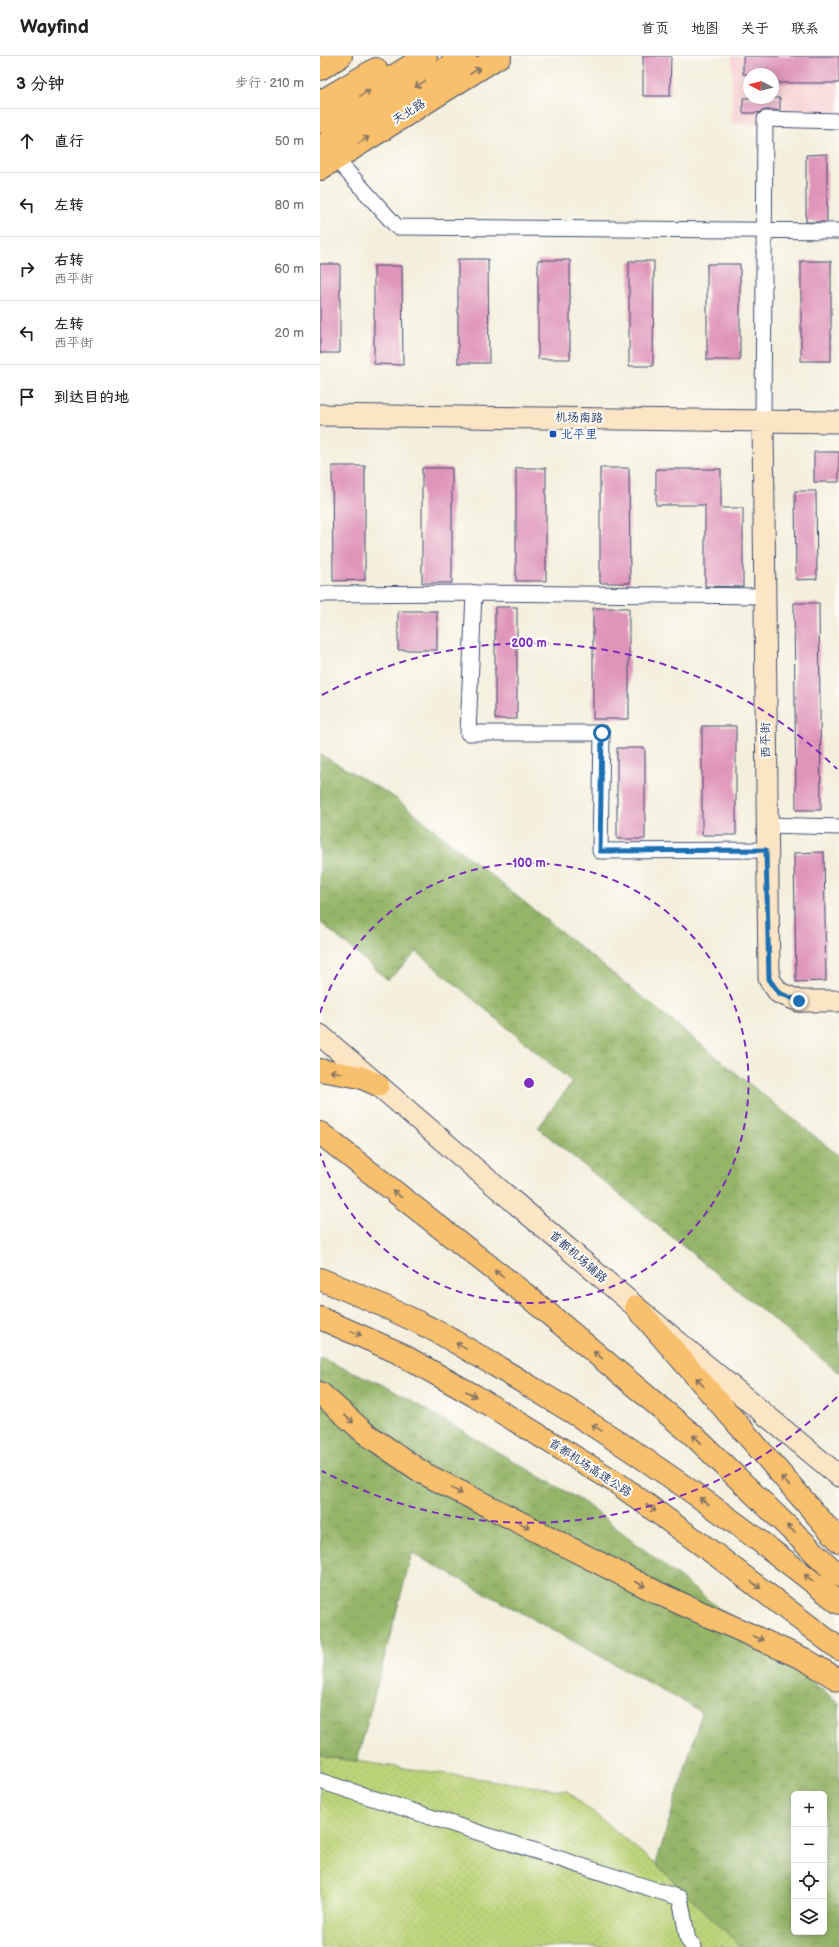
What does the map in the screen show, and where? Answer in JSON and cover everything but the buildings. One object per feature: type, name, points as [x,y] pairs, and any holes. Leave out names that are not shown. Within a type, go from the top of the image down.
[{"type":"main road","points":[[320,69],[341,56]]},
{"type":"main road","points":[[320,102],[398,56]]},
{"type":"main road","points":[[320,122],[426,56]]},
{"type":"main road","name":"天北路","points":[[325,158],[465,56]]},
{"type":"main road","name":"天北路","points":[[325,158],[500,56]]},
{"type":"main road","points":[[320,1070],[360,1077],[378,1085]]},
{"type":"main road","points":[[320,1133],[530,1298],[694,1436],[839,1576]]},
{"type":"main road","points":[[320,1279],[430,1329],[583,1419],[696,1494],[801,1572],[839,1603]]},
{"type":"main road","points":[[636,1307],[839,1541]]},
{"type":"main road","name":"首都机场高速公路","points":[[320,1318],[397,1352],[475,1396],[617,1484],[722,1560],[839,1649]]},
{"type":"main road","points":[[320,1393],[365,1433],[394,1454],[423,1472],[489,1508],[662,1595],[804,1659],[839,1680]]},
{"type":"street","points":[[763,421],[765,120],[839,121]]},
{"type":"street","points":[[325,158],[397,227],[765,229],[839,231]]},
{"type":"street","name":"机场南路","points":[[320,415],[839,422]]},
{"type":"street","name":"西平街","points":[[763,421],[766,850],[769,979],[779,993],[799,1001],[839,1001]]},
{"type":"street","points":[[320,594],[474,593],[764,596]]},
{"type":"street","points":[[474,593],[468,733],[602,733],[600,851],[766,850]]},
{"type":"street","points":[[766,825],[839,827]]},
{"type":"street","name":"首都机场辅路","points":[[320,1035],[636,1307],[839,1476]]},
{"type":"street","points":[[320,1780],[680,1898],[688,1940],[694,1947]]},
{"type":"shaded area","points":[[732,56],[839,56],[839,126],[732,124]]},
{"type":"green space","points":[[320,754],[394,797],[839,1156],[839,1373],[538,1128],[572,1082],[417,952],[388,980],[320,922]]},
{"type":"green space","points":[[320,1358],[382,1384],[585,1503],[839,1703],[839,1947],[742,1947],[656,1864],[702,1712],[412,1553],[357,1761],[320,1756]]},
{"type":"green space","points":[[320,1756],[567,1791],[756,1947],[320,1947]]},
{"type":"place","name":"北平里","points":[[553,434]]},
{"type":"route","points":[[602,733],[600,851],[766,850],[769,979],[779,993],[799,1001]]}]
